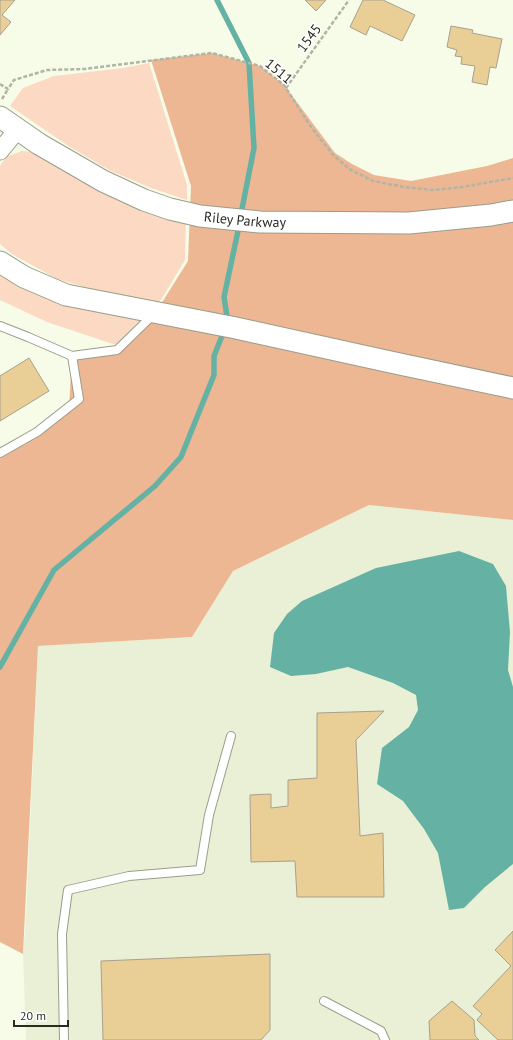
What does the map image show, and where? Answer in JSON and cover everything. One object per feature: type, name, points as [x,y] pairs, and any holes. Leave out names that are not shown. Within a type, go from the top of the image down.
[{"type":"street","name":"Riley Parkway","points":[[0,117],[39,144],[103,181],[144,200],[170,209],[200,216],[260,222],[409,223],[491,215],[513,211]]},
{"type":"street","points":[[0,152],[18,129]]},
{"type":"street","points":[[0,262],[24,277],[66,295],[156,312],[513,388]]},
{"type":"lane","points":[[0,326],[28,336],[72,356],[117,350],[156,312]]},
{"type":"lane","points":[[0,453],[37,432],[79,399],[72,356]]},
{"type":"lane","points":[[64,1040],[62,934],[68,890],[129,876],[200,870],[209,815],[231,736]]},
{"type":"lane","points":[[324,1001],[381,1031],[384,1040]]},
{"type":"path","name":"1545","points":[[286,88],[349,0]]},
{"type":"path","name":"1511","points":[[0,101],[14,80],[47,70],[85,69],[212,53],[260,66],[286,88],[311,127],[334,156],[351,170],[373,181],[404,188],[433,190],[463,187],[513,178]]},
{"type":"path","points":[[0,84],[8,89]]},
{"type":"shaded area","points":[[212,53],[260,66],[284,85],[335,153],[352,164],[374,175],[411,181],[487,166],[513,158],[513,520],[369,505],[233,571],[192,637],[38,646],[23,954],[0,942],[0,453],[69,407],[72,356],[117,350],[156,312],[188,261],[191,186],[151,60]]},
{"type":"shaded area","points":[[149,63],[187,185],[187,200],[151,188],[111,171],[70,147],[10,106],[23,88],[54,76],[123,68]]},
{"type":"shaded area","points":[[22,151],[45,153],[186,218],[185,260],[156,308],[57,279],[12,254],[0,244],[0,166],[6,157]]},
{"type":"shaded area","points":[[0,266],[145,316],[116,345],[47,322],[0,300]]},
{"type":"shaded area","points":[[369,505],[513,520],[513,1040],[26,1040],[23,954],[26,918],[38,646],[192,637],[233,571]]},
{"type":"water","points":[[459,551],[493,564],[506,586],[510,632],[508,670],[513,687],[513,864],[485,887],[464,908],[449,910],[438,853],[424,829],[403,801],[377,784],[382,748],[409,727],[418,710],[416,695],[393,683],[348,667],[316,674],[291,676],[270,667],[274,633],[287,614],[302,601],[376,568]]},
{"type":"building","points":[[0,0],[15,0],[2,15],[11,22],[0,35]]},
{"type":"building","points":[[305,0],[326,0],[316,11]]},
{"type":"building","points":[[363,0],[383,0],[415,15],[402,41],[370,26],[366,35],[350,27]]},
{"type":"building","points":[[451,26],[473,30],[472,33],[502,39],[496,68],[490,67],[487,85],[472,82],[475,66],[461,64],[462,57],[455,56],[457,50],[447,47]]},
{"type":"building","points":[[29,358],[49,391],[0,421],[0,376]]},
{"type":"building","points":[[384,711],[356,740],[360,836],[383,833],[384,897],[297,897],[295,861],[251,862],[250,795],[271,794],[271,808],[288,806],[288,780],[317,778],[317,713]]},
{"type":"building","points":[[513,931],[513,1040],[498,1040],[477,1020],[482,1014],[473,1006],[511,966],[495,950]]},
{"type":"building","points":[[270,954],[270,1030],[261,1040],[103,1040],[101,961]]},
{"type":"building","points":[[452,1001],[474,1020],[475,1036],[479,1040],[430,1040],[429,1021]]},
{"type":"waterway","points":[[217,0],[249,63],[254,148],[242,209]]},
{"type":"waterway","points":[[228,323],[224,297],[238,231]]},
{"type":"waterway","points":[[0,667],[54,570],[155,486],[181,457],[214,375],[214,356],[222,336]]}]
